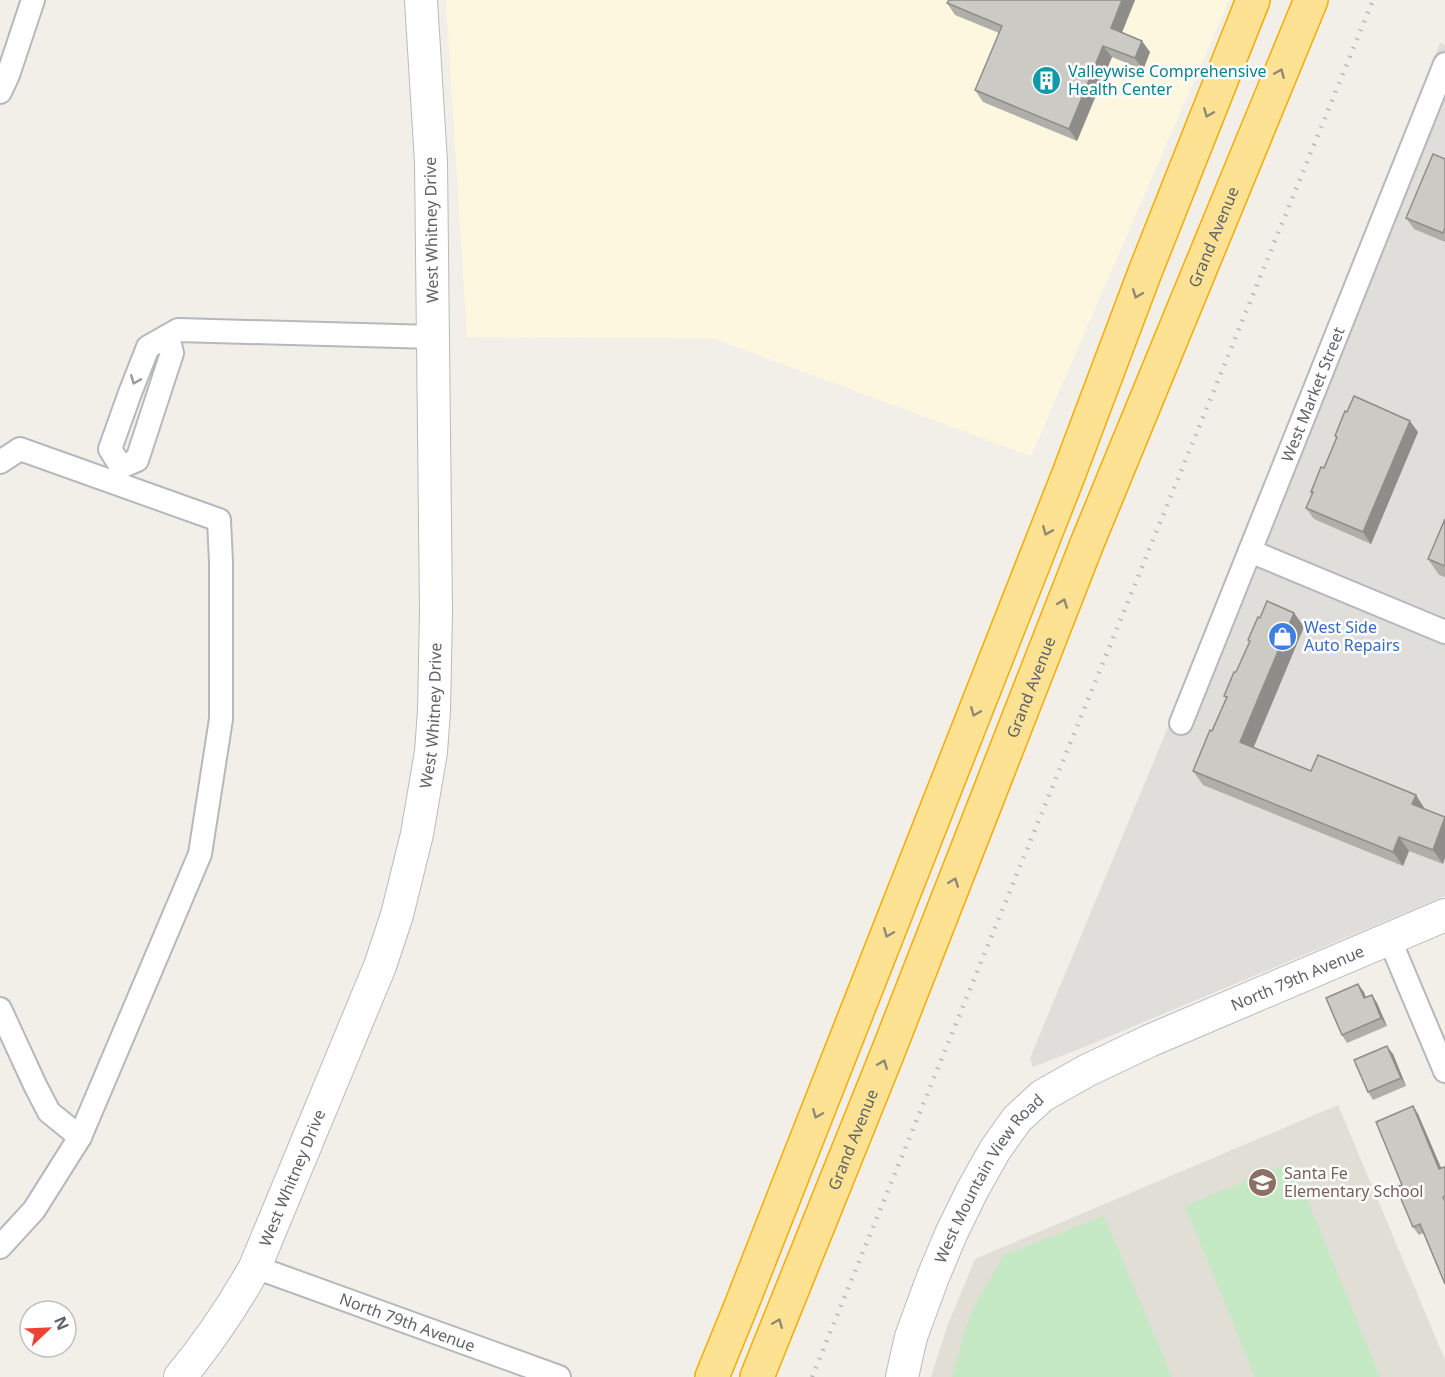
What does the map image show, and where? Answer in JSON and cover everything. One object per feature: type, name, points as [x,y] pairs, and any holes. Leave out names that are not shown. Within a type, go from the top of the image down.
[{"type":"highway","points":[[712,1377],[1060,498],[1145,272],[1253,0]]},
{"type":"highway","name":"Grand Avenue","points":[[757,1377],[1086,546],[1311,0]]},
{"type":"street","points":[[0,92],[33,0]]},
{"type":"street","name":"West Whitney Drive","points":[[180,1377],[225,1317],[255,1267],[380,966],[397,915],[417,834],[431,752],[436,612],[431,162],[421,0]]},
{"type":"street","name":"West Market Street","points":[[1181,723],[1445,64]]},
{"type":"street","points":[[118,475],[110,449],[148,347],[178,330],[433,337]]},
{"type":"street","points":[[0,462],[20,449],[118,475],[219,520],[221,562],[221,719],[200,854],[80,1137],[34,1210],[0,1247]]},
{"type":"street","points":[[1250,551],[1445,632]]},
{"type":"street","name":"North 79th Avenue","points":[[1149,1041],[1445,915]]},
{"type":"street","points":[[1389,938],[1445,1071]]},
{"type":"street","points":[[0,1009],[50,1112],[80,1137]]},
{"type":"street","name":"West Mountain View Road","points":[[902,1377],[911,1337],[951,1234],[973,1189],[1017,1119],[1042,1096],[1086,1071],[1149,1041]]},
{"type":"street","name":"North 79th Avenue","points":[[255,1267],[559,1377]]},
{"type":"shaded area","points":[[446,0],[1229,0],[1031,456],[712,338],[467,337]]},
{"type":"shaded area","points":[[1440,43],[1445,45],[1445,896],[1033,1067],[1030,1058],[1171,720]]},
{"type":"shaded area","name":"Santa Fe Elementary School","points":[[1338,1105],[1445,1360],[1445,1377],[931,1377],[947,1327],[975,1259]]},
{"type":"green space","points":[[1292,1162],[1380,1377],[1255,1377],[1185,1206]]},
{"type":"green space","points":[[1104,1216],[1172,1377],[952,1377],[965,1330],[975,1305],[1004,1255]]},
{"type":"building","name":"Valleywise Comprehensive Health Center","points":[[949,0],[1122,0],[1111,28],[1142,41],[1135,58],[1103,46],[1069,129],[975,90],[1002,26],[947,3]]},
{"type":"building","points":[[1433,154],[1445,159],[1445,228],[1443,233],[1406,218]]},
{"type":"building","points":[[1354,396],[1410,421],[1363,532],[1306,508],[1321,467],[1324,468],[1337,437],[1335,436],[1345,411],[1347,412]]},
{"type":"building","points":[[1445,519],[1445,566],[1428,559]]},
{"type":"building","points":[[1267,601],[1294,613],[1240,742],[1311,771],[1318,755],[1416,795],[1412,804],[1445,817],[1433,850],[1399,837],[1393,852],[1193,771],[1227,697],[1224,696],[1234,672],[1236,672],[1258,617],[1260,618]]},
{"type":"building","points":[[1358,984],[1364,998],[1372,995],[1381,1018],[1342,1035],[1326,998]]},
{"type":"building","points":[[1387,1046],[1401,1078],[1368,1092],[1354,1060]]},
{"type":"building","points":[[1413,1106],[1439,1169],[1444,1167],[1445,1169],[1445,1196],[1443,1197],[1445,1201],[1445,1284],[1420,1224],[1413,1227],[1396,1187],[1402,1185],[1376,1122]]},
{"type":"railway","points":[[812,1377],[1373,0]]},
{"type":"place","name":"Valleywise Comprehensive Health Center","points":[[1047,80]]},
{"type":"place","name":"West Side Auto Repairs","points":[[1283,636]]},
{"type":"place","name":"Santa Fe Elementary School","points":[[1263,1182]]}]
